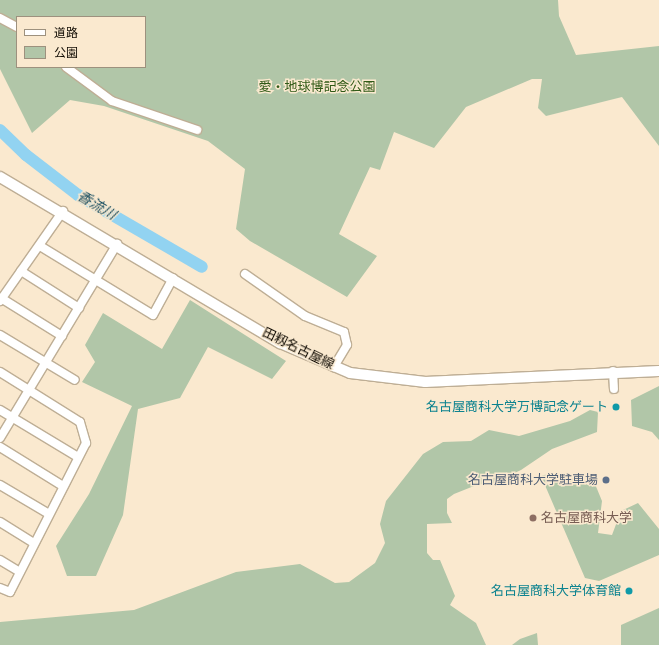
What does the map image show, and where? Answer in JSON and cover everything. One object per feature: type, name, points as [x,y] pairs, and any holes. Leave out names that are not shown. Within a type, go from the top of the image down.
[{"type":"main road","name":"田籾名古屋線","points":[[0,177],[63,211],[280,343],[334,367],[409,382],[613,371],[659,372]]},
{"type":"street","points":[[0,18],[16,26]]},
{"type":"street","points":[[67,68],[112,101],[197,130]]},
{"type":"street","points":[[62,336],[1,300],[63,211]]},
{"type":"street","points":[[0,438],[96,282],[117,244]]},
{"type":"street","points":[[40,246],[96,282],[152,315],[173,278]]},
{"type":"street","points":[[21,271],[79,308]]},
{"type":"street","points":[[245,274],[305,316],[344,332],[347,345],[334,367]]},
{"type":"street","points":[[0,335],[75,380]]},
{"type":"street","points":[[613,371],[614,389]]},
{"type":"street","points":[[0,372],[80,422],[86,443],[10,592],[4,593],[0,588]]},
{"type":"street","points":[[0,410],[78,458]]},
{"type":"street","points":[[0,447],[63,486]]},
{"type":"street","points":[[0,485],[49,514]]},
{"type":"street","points":[[0,522],[34,543]]},
{"type":"street","points":[[0,560],[20,572]]},
{"type":"green space","name":"愛・地球博記念公園","points":[[0,0],[558,0],[559,16],[576,55],[659,46],[659,146],[622,97],[546,116],[538,108],[542,79],[532,79],[466,107],[434,148],[394,132],[380,170],[370,167],[339,234],[377,256],[347,297],[250,241],[236,229],[245,169],[208,141],[104,106],[70,100],[32,133],[0,69]]},
{"type":"green space","points":[[190,300],[286,361],[272,379],[208,347],[180,398],[138,409],[123,515],[96,576],[67,576],[56,546],[89,494],[132,406],[82,382],[95,362],[85,345],[103,313],[162,349]]},
{"type":"green space","points":[[659,386],[659,440],[652,432],[632,426],[631,400]]},
{"type":"green space","points":[[590,410],[598,412],[597,432],[552,449],[521,470],[489,485],[479,484],[454,494],[447,499],[447,513],[452,523],[427,524],[427,553],[433,560],[440,560],[455,596],[450,605],[476,623],[486,645],[0,645],[0,622],[134,610],[236,572],[300,564],[335,583],[349,582],[375,563],[385,543],[380,524],[386,501],[423,454],[443,442],[471,441],[489,430],[519,436],[570,421]]},
{"type":"green space","points":[[551,473],[595,484],[602,501],[598,533],[612,535],[621,511],[638,503],[659,529],[659,555],[599,581],[585,578],[541,476]]},
{"type":"green space","points":[[659,608],[659,645],[621,645],[621,625]]},
{"type":"green space","points":[[537,633],[538,645],[512,645],[520,639]]},
{"type":"waterway","name":"香流川","points":[[0,130],[26,155],[78,195],[202,267]]},
{"type":"place","name":"名古屋商科大学万博記念ゲート","points":[[616,407]]},
{"type":"place","name":"名古屋商科大学駐車場","points":[[606,480]]},
{"type":"place","name":"名古屋商科大学","points":[[533,518]]},
{"type":"place","name":"名古屋商科大学体育館","points":[[629,591]]}]
